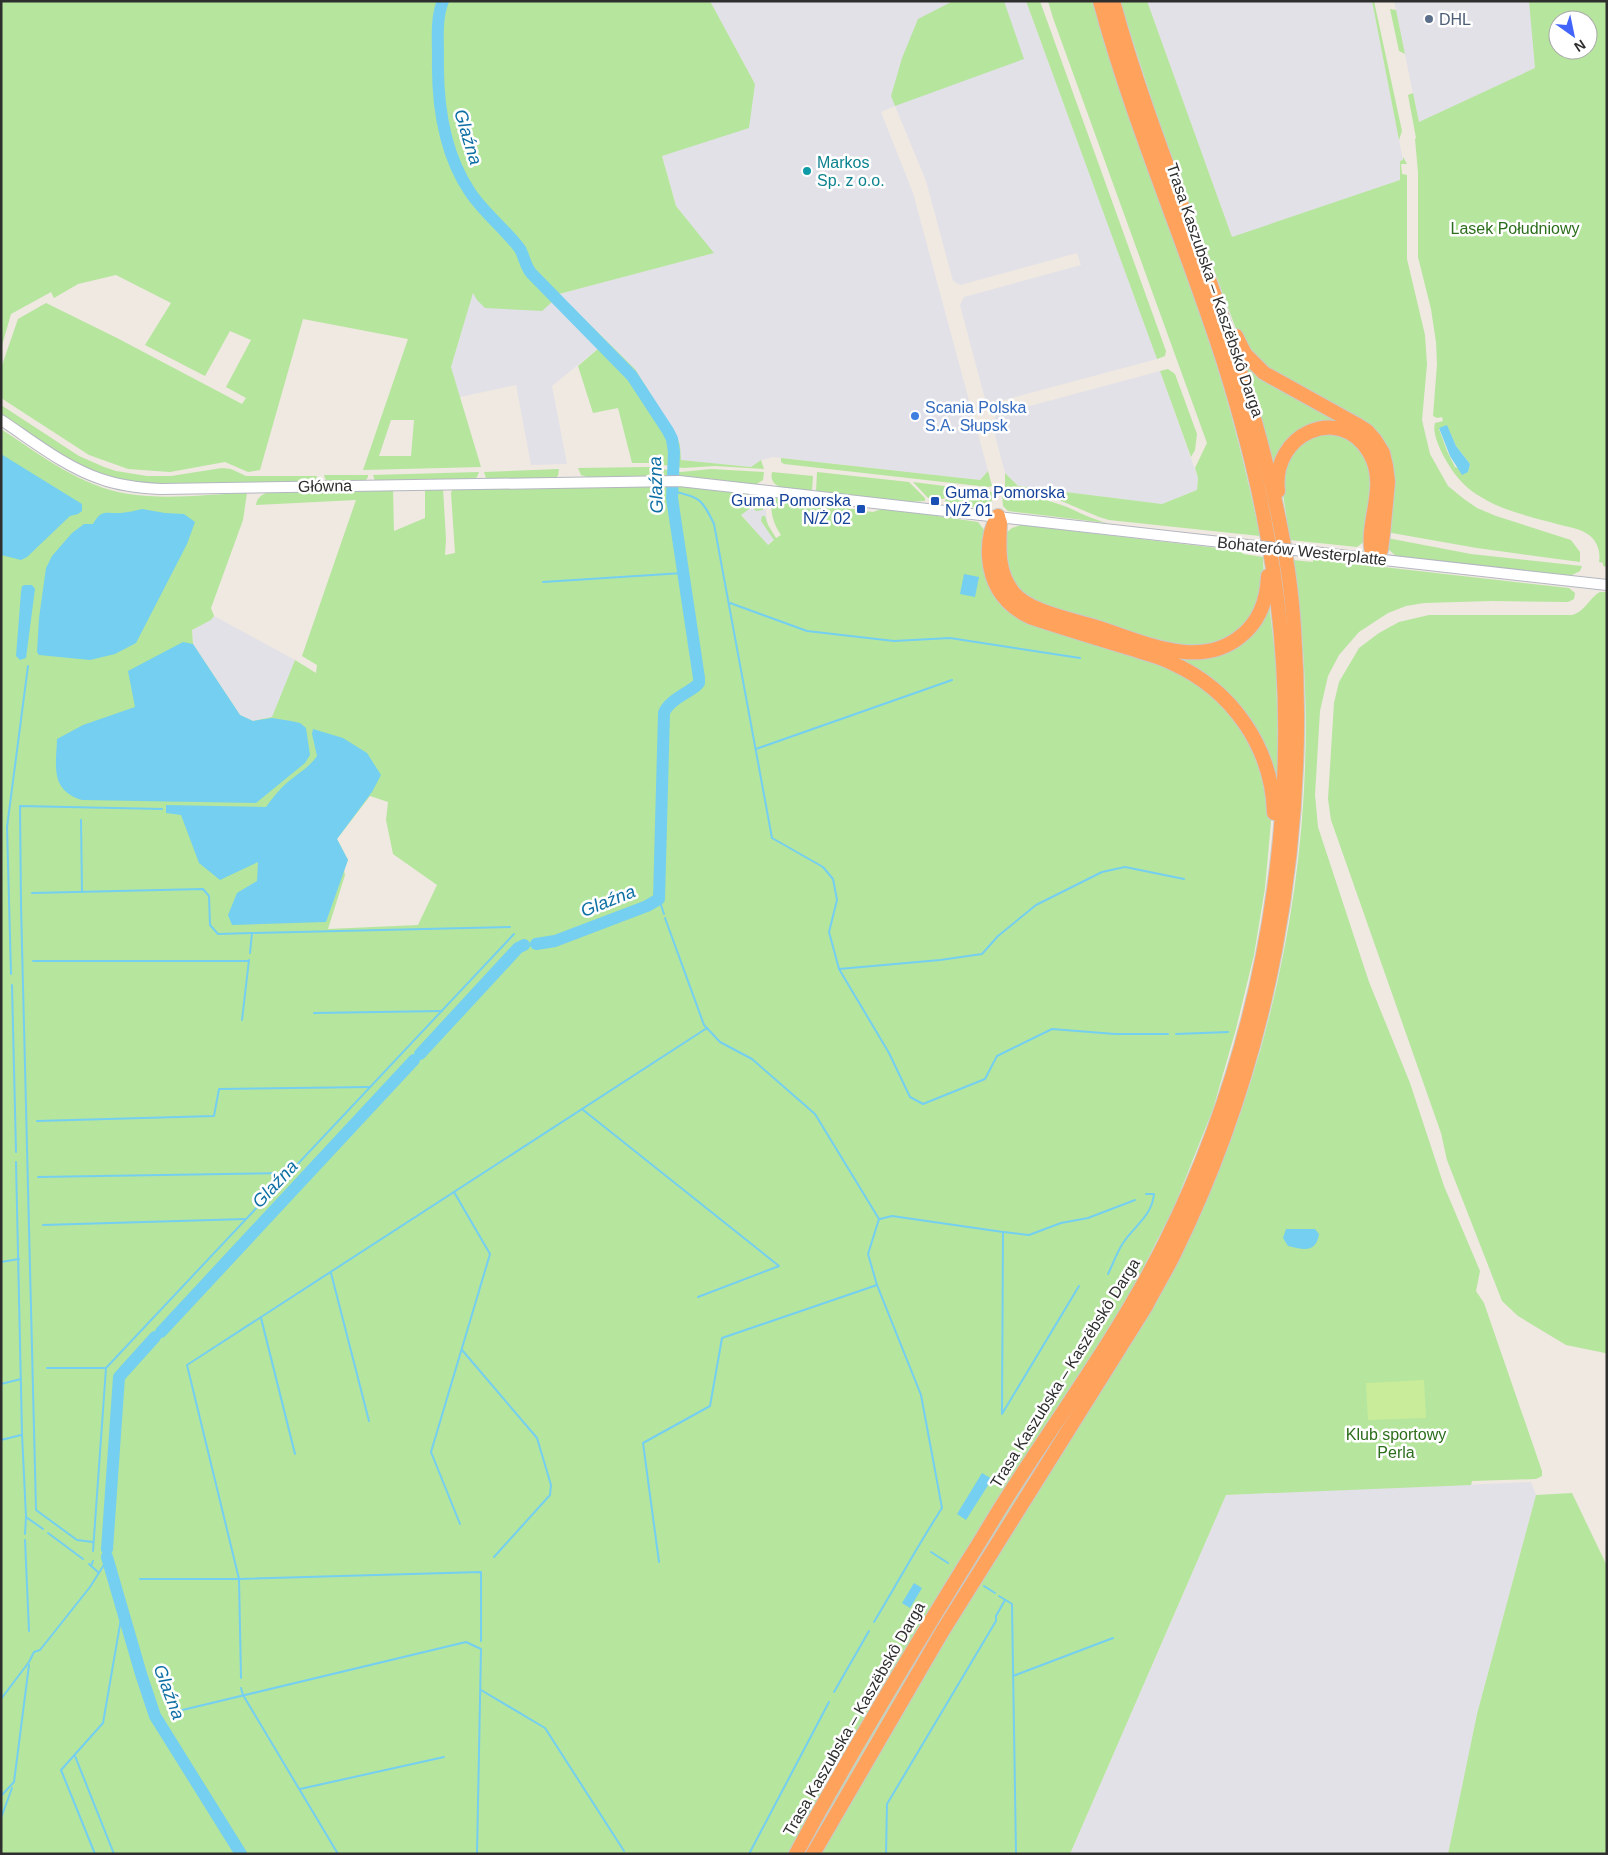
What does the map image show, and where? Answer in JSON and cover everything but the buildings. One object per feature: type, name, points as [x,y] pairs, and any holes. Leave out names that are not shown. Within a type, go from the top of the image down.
[{"type":"highway","name":"Trasa Kaszubska – Kaszëbskô Darga","points":[[796,1854],[895,1680],[1002,1505],[1129,1308],[1171,1230],[1214,1127],[1245,1030],[1257,982],[1275,876],[1281,822],[1284,763],[1284,691],[1280,629],[1266,525],[1247,441],[1223,360],[1138,123],[1100,1]]},
{"type":"highway","name":"Trasa Kaszubska – Kaszëbskô Darga","points":[[813,1854],[942,1632],[1146,1306],[1175,1254],[1226,1131],[1254,1042],[1269,985],[1284,906],[1293,828],[1297,752],[1294,629],[1282,535],[1255,420],[1235,356],[1150,118],[1113,1]]},
{"type":"highway","points":[[1208,278],[1241,346],[1252,362],[1264,372],[1367,432],[1383,453],[1388,482],[1387,496],[1381,550],[1374,559]]},
{"type":"highway","points":[[1282,535],[1277,482],[1278,468],[1282,457],[1296,439],[1304,434],[1319,428],[1345,431],[1362,443],[1376,468],[1377,495],[1370,549],[1374,559]]},
{"type":"highway","points":[[998,516],[1000,523],[1001,569],[1009,586],[1022,601],[1031,606],[1153,645],[1177,651],[1191,652],[1209,652],[1223,648],[1248,631],[1258,615],[1266,593],[1268,578],[1266,525]]},
{"type":"highway","points":[[998,516],[991,526],[989,541],[990,565],[999,591],[1012,607],[1030,617],[1172,662],[1209,685],[1239,714],[1259,746],[1267,764],[1274,806],[1275,876]]},
{"type":"main road","name":"Główna","points":[[1,420],[84,472],[119,485],[140,488],[679,481],[998,516]]},
{"type":"main road","name":"Bohaterów Westerplatte","points":[[998,516],[1607,585]]},
{"type":"shaded area","points":[[710,1],[1026,1],[1157,359],[993,403],[985,399],[960,305],[964,297],[1081,265],[1077,253],[960,285],[953,281],[926,181],[895,106],[881,112],[913,193],[988,471],[980,480],[773,457],[761,460],[752,467],[680,460],[680,445],[559,294],[713,253],[676,206],[662,155],[755,84]]},
{"type":"shaded area","points":[[1147,1],[1372,1],[1403,160],[1400,161],[1400,180],[1232,238]]},
{"type":"shaded area","points":[[1394,1],[1530,1],[1535,68],[1419,123]]},
{"type":"shaded area","points":[[473,292],[552,302],[599,348],[552,386],[567,464],[531,465],[516,385],[460,397],[451,367]]},
{"type":"shaded area","points":[[1160,371],[1198,478],[1197,490],[1162,504],[1018,486],[1005,473],[992,424],[996,415]]},
{"type":"shaded area","points":[[752,507],[765,507],[768,525],[776,538],[767,545],[741,514]]},
{"type":"shaded area","points":[[214,616],[295,660],[272,718],[253,721],[240,715],[193,644],[192,630],[211,620]]},
{"type":"shaded area","points":[[1531,1482],[1536,1495],[1477,1714],[1448,1854],[1070,1854],[1226,1495]]},
{"type":"green space","points":[[1,1],[710,1],[755,84],[749,128],[662,156],[676,206],[714,253],[559,294],[635,369],[675,433],[680,445],[681,460],[751,467],[761,460],[764,469],[715,466],[683,468],[651,463],[632,463],[618,408],[593,413],[578,366],[599,348],[552,302],[542,311],[485,308],[473,293],[451,367],[481,467],[363,470],[408,339],[303,319],[260,470],[248,472],[225,462],[170,472],[128,469],[89,455],[1,398],[1,368],[18,319],[46,303],[242,404],[246,398],[226,387],[251,340],[230,331],[205,376],[145,345],[171,303],[116,275],[78,284],[54,298],[51,292],[11,314],[1,349]],"holes":[[[391,420],[414,420],[411,456],[379,456]]]},
{"type":"green space","points":[[953,1],[1004,1],[1024,59],[895,106],[891,96],[902,58],[918,19]]},
{"type":"green space","points":[[1026,1],[1040,1],[1166,351],[1165,356],[1157,359]]},
{"type":"green space","points":[[1048,1],[1093,1],[1131,123],[1212,350],[1242,455],[1260,536],[1109,520],[1059,500],[1005,488],[1005,473],[1018,486],[1162,504],[1197,490],[1198,478],[1195,468],[1207,443]]},
{"type":"green space","name":"Lasek Południowy","points":[[1120,1],[1147,1],[1232,237],[1400,180],[1400,161],[1403,160],[1403,157],[1407,164],[1401,164],[1402,174],[1407,175],[1407,259],[1425,335],[1427,364],[1422,420],[1430,454],[1448,486],[1464,499],[1477,508],[1496,516],[1571,540],[1580,552],[1580,562],[1477,548],[1386,532],[1386,451],[1270,370],[1243,342],[1236,329],[1160,125]]},
{"type":"green space","points":[[1372,1],[1374,1],[1402,131],[1399,140]]},
{"type":"green space","name":"Lasek Południowy","points":[[1529,1],[1607,1],[1607,567],[1599,562],[1599,551],[1592,537],[1582,531],[1508,510],[1490,502],[1469,489],[1459,479],[1441,452],[1434,427],[1435,423],[1443,421],[1442,417],[1437,418],[1433,416],[1437,364],[1436,342],[1431,309],[1418,257],[1416,138],[1408,95],[1413,93],[1419,122],[1535,68]],"holes":[[[1447,426],[1456,446],[1470,464],[1468,472],[1455,467],[1439,429]]]},
{"type":"green space","points":[[1390,9],[1396,10],[1405,54],[1399,51]]},
{"type":"green space","points":[[1243,356],[1341,420],[1372,450],[1322,425],[1274,470]]},
{"type":"green space","points":[[1168,369],[1175,374],[1197,434],[1195,450],[1191,457],[1160,371]]},
{"type":"green space","points":[[1,405],[79,456],[116,471],[147,476],[171,476],[222,468],[231,469],[246,476],[317,476],[311,482],[144,485],[108,477],[74,463],[1,416]]},
{"type":"green space","points":[[1,429],[62,469],[94,485],[111,490],[158,497],[247,493],[243,520],[211,608],[214,616],[211,620],[192,630],[193,644],[240,715],[253,721],[272,717],[295,660],[316,673],[317,665],[302,656],[356,500],[256,505],[259,498],[268,492],[393,489],[394,531],[425,518],[425,489],[443,488],[445,555],[455,553],[451,493],[457,487],[658,484],[763,494],[765,498],[763,510],[756,511],[752,507],[741,515],[768,545],[774,540],[761,521],[762,516],[765,516],[776,538],[781,535],[774,521],[772,511],[775,496],[810,498],[810,502],[858,510],[857,513],[864,514],[864,511],[873,512],[884,508],[978,522],[985,531],[988,578],[1173,668],[1219,698],[1256,750],[1271,804],[1271,822],[1265,888],[1254,955],[1236,1029],[1213,1109],[1174,1207],[1133,1288],[1108,1331],[946,1582],[839,1761],[789,1854],[1,1854]],"holes":[[[370,796],[388,802],[386,820],[393,854],[437,885],[418,925],[328,929],[348,860],[337,839]]]},
{"type":"green space","points":[[1326,432],[1345,437],[1363,451],[1373,474],[1365,541],[1357,547],[1290,540],[1281,481],[1296,444]]},
{"type":"green space","points":[[781,458],[980,480],[988,471],[992,486],[784,464],[781,462]]},
{"type":"green space","points":[[649,467],[681,472],[711,469],[764,472],[763,480],[755,485],[665,476],[587,477],[581,475],[578,468]]},
{"type":"green space","points":[[559,469],[558,476],[555,478],[489,480],[484,472]]},
{"type":"green space","points":[[479,472],[473,480],[375,481],[373,475]]},
{"type":"green space","points":[[772,472],[813,476],[812,491],[779,487],[772,479]]},
{"type":"green space","points":[[817,472],[909,482],[925,498],[925,501],[907,502],[816,492]]},
{"type":"green space","points":[[324,475],[368,475],[368,477],[364,482],[326,481]]},
{"type":"green space","points":[[913,482],[960,488],[943,499],[928,498]]},
{"type":"green space","points":[[963,488],[993,492],[992,500],[984,509],[945,502],[945,500]]},
{"type":"green space","points":[[1002,493],[1051,502],[1107,523],[1008,511],[1003,506]]},
{"type":"green space","points":[[1021,525],[1243,551],[1243,554],[1263,557],[1264,580],[1261,598],[1239,632],[1206,648],[1167,644],[1035,604],[1015,586],[1005,565],[1006,533],[1012,528]]},
{"type":"green space","points":[[1387,538],[1471,554],[1582,566],[1580,571],[1570,576],[1396,556],[1388,549]]},
{"type":"green space","points":[[996,554],[1027,608],[1213,654],[1269,603],[1276,663],[1278,762],[1276,785],[1214,683],[1015,604]]},
{"type":"green space","points":[[1275,558],[1280,559],[1293,703],[1291,808],[1286,864],[1278,921],[1267,976],[1237,1087],[1218,1140],[1175,1241],[1125,1333],[937,1628],[870,1740],[806,1854],[801,1854],[934,1622],[1094,1374],[1148,1285],[1194,1193],[1223,1117],[1247,1040],[1266,961],[1279,881],[1286,800],[1289,720],[1285,639]]},
{"type":"green space","name":"Klub sportowy Perla","points":[[1313,559],[1569,588],[1575,593],[1574,599],[1568,602],[1492,601],[1424,603],[1406,606],[1388,613],[1359,632],[1339,655],[1328,676],[1320,711],[1315,795],[1318,827],[1369,982],[1410,1083],[1444,1186],[1480,1271],[1476,1291],[1484,1303],[1542,1471],[1542,1476],[1536,1479],[1472,1481],[1471,1485],[1226,1495],[1070,1854],[819,1854],[917,1685],[995,1556],[1102,1390],[1156,1302],[1177,1264],[1215,1182],[1246,1097],[1271,1010],[1289,921],[1301,831],[1306,740],[1303,650],[1293,560],[1313,562]]},
{"type":"green space","points":[[1600,592],[1607,592],[1607,1353],[1566,1345],[1518,1316],[1502,1301],[1447,1160],[1441,1133],[1331,820],[1328,799],[1334,703],[1339,682],[1359,648],[1379,633],[1399,622],[1429,615],[1572,615],[1581,611]]},
{"type":"green space","points":[[1424,1380],[1426,1418],[1368,1420],[1366,1383]]},
{"type":"green space","points":[[1572,1493],[1607,1566],[1607,1854],[1448,1854],[1477,1714],[1536,1495]]},
{"type":"water","points":[[1447,425],[1456,446],[1470,464],[1468,472],[1462,475],[1450,456],[1439,428]]},
{"type":"water","points":[[1,454],[82,504],[82,511],[70,516],[27,557],[21,560],[1,555]]},
{"type":"water","points":[[142,509],[184,514],[195,522],[187,544],[136,643],[115,654],[90,660],[39,655],[37,652],[39,618],[46,568],[52,556],[72,533],[84,524],[93,524],[102,514]]},
{"type":"water","points":[[964,574],[979,577],[975,597],[960,594]]},
{"type":"water","points":[[32,585],[35,589],[26,658],[20,660],[16,656],[21,592],[22,586]]},
{"type":"water","points":[[183,642],[193,644],[240,715],[253,721],[272,718],[291,721],[300,723],[306,728],[310,755],[305,763],[256,803],[82,800],[64,790],[57,776],[57,739],[83,725],[135,707],[128,671]]},
{"type":"water","points":[[313,729],[343,738],[367,753],[381,775],[372,792],[337,839],[348,860],[326,922],[232,925],[228,915],[237,893],[257,881],[258,862],[220,880],[199,863],[181,815],[166,813],[166,805],[266,807],[289,781],[309,766],[317,756],[312,734]]},
{"type":"water","points":[[1286,1229],[1315,1229],[1319,1234],[1312,1247],[1304,1249],[1288,1246],[1283,1238]]},
{"type":"water","points":[[982,1473],[992,1479],[966,1520],[957,1514]]},
{"type":"water","points":[[914,1583],[922,1588],[910,1608],[902,1603]]},
{"type":"waterway","name":"Glaźna","points":[[443,1],[439,14],[438,29],[439,92],[448,144],[461,177],[476,200],[520,249],[531,273],[632,376],[672,439],[674,452],[672,498],[699,678],[699,683],[673,701],[664,713],[659,899],[647,906],[555,941],[536,944]]},
{"type":"waterway","points":[[672,491],[689,495],[699,500],[714,524],[772,838],[823,867],[833,879],[837,900],[829,932],[839,969],[940,960],[982,954],[998,936],[1036,905],[1102,872],[1125,867],[1184,879]]},
{"type":"waterway","points":[[543,582],[683,573]]},
{"type":"waterway","points":[[730,603],[807,631],[894,641],[950,638],[1080,658]]},
{"type":"waterway","points":[[11,974],[7,827],[28,666]]},
{"type":"waterway","points":[[756,749],[952,680]]},
{"type":"waterway","points":[[93,1542],[77,1540],[36,1510],[20,806],[162,809]]},
{"type":"waterway","points":[[81,820],[82,892]]},
{"type":"waterway","points":[[32,893],[203,889],[209,896],[210,925],[218,934],[252,933]]},
{"type":"waterway","points":[[659,899],[664,914]]},
{"type":"waterway","points":[[665,918],[704,1025],[720,1042],[752,1059],[815,1114],[879,1219],[868,1254],[877,1285],[921,1395],[942,1508],[874,1622]]},
{"type":"waterway","points":[[250,953],[252,933],[510,927]]},
{"type":"waterway","points":[[93,1551],[106,1368],[514,934]]},
{"type":"waterway","name":"Glaźna","points":[[420,1054],[518,948],[524,945]]},
{"type":"waterway","points":[[242,1020],[249,960]]},
{"type":"waterway","points":[[33,961],[249,961]]},
{"type":"waterway","points":[[839,969],[889,1053],[910,1097],[923,1104],[985,1079],[997,1056],[1052,1029],[1115,1034],[1168,1034]]},
{"type":"waterway","points":[[12,985],[16,1152]]},
{"type":"waterway","points":[[314,1013],[442,1011]]},
{"type":"waterway","points":[[481,1641],[481,1572],[239,1579],[187,1365],[707,1028]]},
{"type":"waterway","points":[[1176,1034],[1228,1032]]},
{"type":"waterway","name":"Glaźna","points":[[161,1332],[414,1060]]},
{"type":"waterway","points":[[37,1121],[214,1116],[219,1089],[370,1087]]},
{"type":"waterway","points":[[582,1109],[779,1266],[698,1297]]},
{"type":"waterway","points":[[16,1162],[22,1434],[26,1517],[43,1529]]},
{"type":"waterway","points":[[38,1177],[290,1173]]},
{"type":"waterway","points":[[454,1192],[490,1254],[431,1452],[460,1524]]},
{"type":"waterway","points":[[1108,1274],[1123,1243],[1142,1220],[1153,1202],[1154,1194],[1146,1194]]},
{"type":"waterway","points":[[1004,1232],[1029,1235],[1061,1223],[1088,1218],[1135,1200]]},
{"type":"waterway","points":[[880,1219],[892,1216],[1003,1232],[1002,1414],[1079,1286]]},
{"type":"waterway","points":[[43,1225],[246,1219]]},
{"type":"waterway","points":[[1,1262],[19,1259]]},
{"type":"waterway","points":[[331,1273],[369,1421]]},
{"type":"waterway","points":[[659,1562],[643,1443],[710,1406],[722,1338],[877,1285]]},
{"type":"waterway","points":[[261,1318],[295,1454]]},
{"type":"waterway","name":"Glaźna","points":[[107,1549],[119,1377],[155,1337]]},
{"type":"waterway","points":[[462,1350],[537,1438],[551,1485],[550,1495],[494,1557]]},
{"type":"waterway","points":[[47,1368],[106,1368]]},
{"type":"waterway","points":[[1,1384],[21,1379]]},
{"type":"waterway","points":[[1,1440],[21,1435]]},
{"type":"waterway","points":[[25,1534],[26,1517]]},
{"type":"waterway","points":[[48,1533],[83,1559]]},
{"type":"waterway","points":[[25,1540],[29,1631]]},
{"type":"waterway","points":[[931,1552],[948,1563]]},
{"type":"waterway","name":"Glaźna","points":[[107,1557],[155,1716],[241,1854]]},
{"type":"waterway","points":[[1,1699],[29,1662],[34,1652],[40,1650],[90,1587],[107,1560]]},
{"type":"waterway","points":[[91,1566],[93,1561]]},
{"type":"waterway","points":[[89,1564],[99,1573]]},
{"type":"waterway","points":[[140,1579],[239,1579],[241,1678]]},
{"type":"waterway","points":[[984,1586],[995,1593]]},
{"type":"waterway","points":[[999,1596],[1012,1604],[1016,1854]]},
{"type":"waterway","points":[[886,1854],[887,1804],[996,1621],[996,1616],[1005,1600]]},
{"type":"waterway","points":[[95,1854],[61,1770],[103,1723],[122,1613]]},
{"type":"waterway","points":[[834,1692],[869,1631]]},
{"type":"waterway","points":[[1013,1676],[1113,1638]]},
{"type":"waterway","points":[[170,1713],[466,1642],[481,1649],[477,1854]]},
{"type":"waterway","points":[[1,1796],[14,1782],[29,1665]]},
{"type":"waterway","points":[[241,1688],[243,1695],[338,1854]]},
{"type":"waterway","points":[[481,1690],[545,1728],[624,1851]]},
{"type":"waterway","points":[[749,1854],[829,1702]]},
{"type":"waterway","points":[[75,1756],[114,1854]]},
{"type":"waterway","points":[[300,1789],[444,1757]]},
{"type":"waterway","points":[[1,1818],[12,1788]]},
{"type":"place","name":"DHL","points":[[1429,19]]},
{"type":"place","name":"Markos Sp. z o.o.","points":[[807,171]]},
{"type":"place","name":"Scania Polska S.A. Słupsk","points":[[915,416]]},
{"type":"place","name":"Guma Pomorska N/Ż 01","points":[[935,501]]},
{"type":"place","name":"Guma Pomorska N/Ż 02","points":[[861,509]]}]
